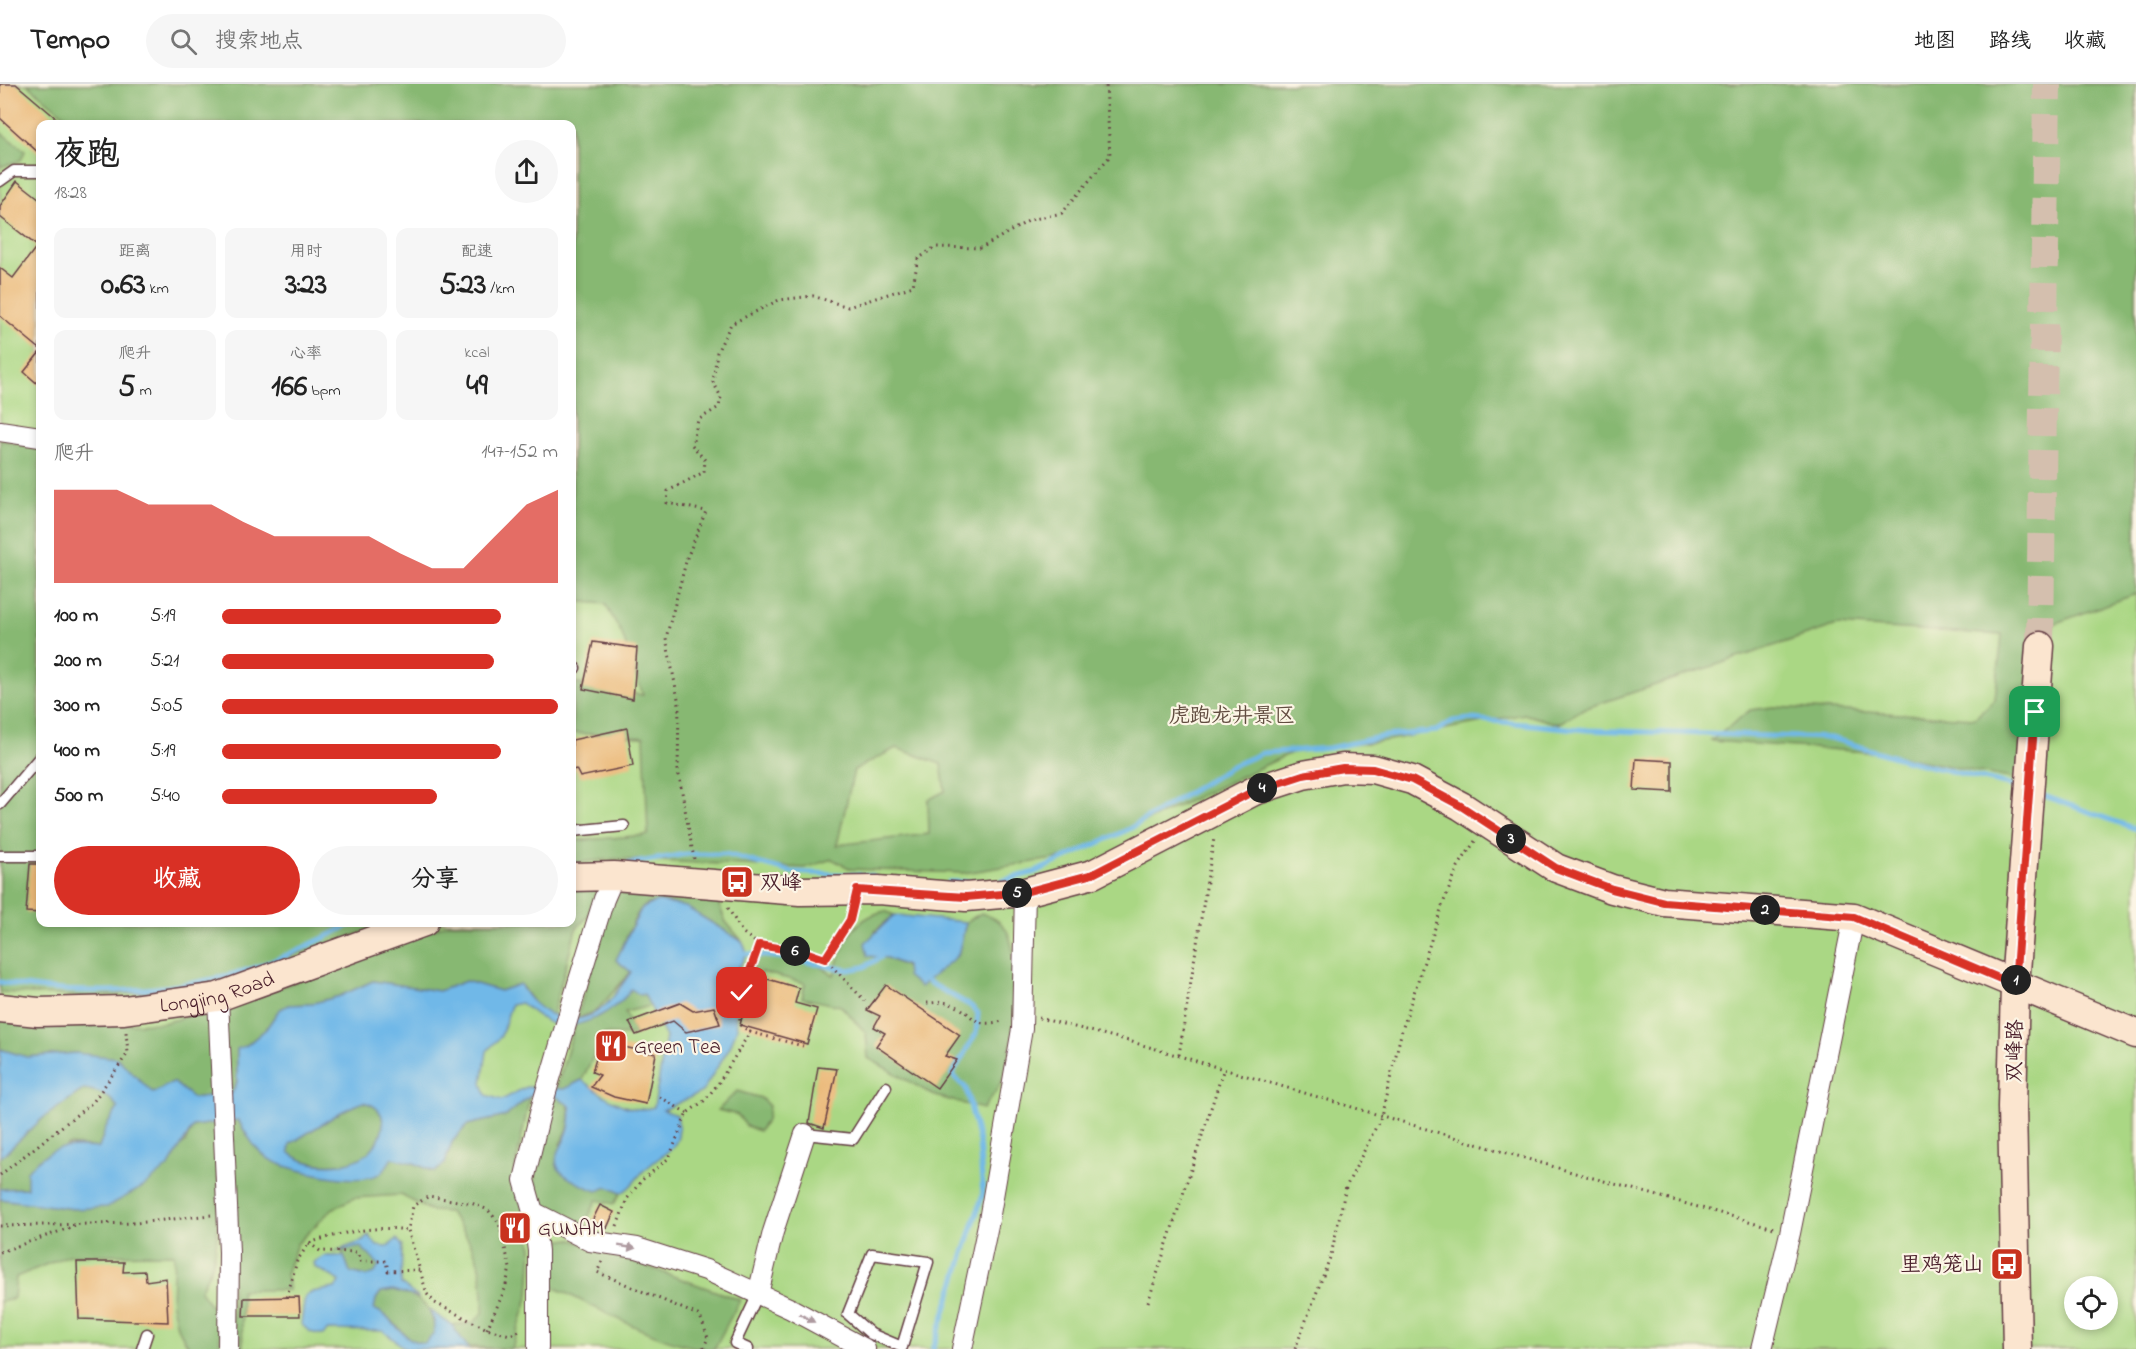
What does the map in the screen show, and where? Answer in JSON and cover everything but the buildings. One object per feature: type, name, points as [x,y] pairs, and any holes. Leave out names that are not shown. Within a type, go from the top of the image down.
[{"type":"street","points":[[0,431],[36,436]]},
{"type":"street","name":"双峰路","points":[[2017,1349],[2012,1107],[2015,985],[2040,646]]},
{"type":"street","points":[[576,878],[707,875],[800,891],[857,890],[966,897],[1025,892],[1093,874],[1254,791],[1303,775],[1343,768],[1373,769],[1412,780],[1486,823],[1556,868],[1623,891],[1664,902],[1854,917],[2136,1034]]},
{"type":"street","points":[[538,1349],[538,1251],[533,1212],[524,1180],[541,1109],[579,980],[604,898],[614,876]]},
{"type":"street","points":[[963,1349],[989,1220],[1022,1015],[1025,892]]},
{"type":"street","points":[[1762,1349],[1790,1233],[1854,917]]},
{"type":"street","name":"Longjing Road","points":[[0,1008],[38,1012],[124,1010],[218,997],[383,930],[398,927]]},
{"type":"street","points":[[218,997],[228,1214],[228,1349]]},
{"type":"street","points":[[758,1294],[773,1232],[805,1134]]},
{"type":"street","points":[[533,1212],[590,1241],[637,1248],[705,1270],[867,1344]]},
{"type":"lane","points":[[0,181],[14,171],[36,171]]},
{"type":"lane","points":[[0,804],[36,762]]},
{"type":"lane","points":[[576,831],[624,826]]},
{"type":"lane","points":[[0,856],[36,856]]},
{"type":"lane","points":[[805,1134],[853,1139],[886,1087]]},
{"type":"lane","points":[[872,1254],[928,1262],[902,1347],[867,1344],[848,1314],[872,1254]]},
{"type":"lane","points":[[748,1349],[735,1343],[758,1294]]},
{"type":"lane","points":[[142,1349],[147,1334]]},
{"type":"path","points":[[865,1001],[825,959],[808,953],[759,945],[738,927],[690,844],[678,770],[679,704],[666,638],[687,558],[706,511],[667,503],[668,491],[704,472],[705,460],[692,445],[698,420],[719,407],[721,397],[713,382],[717,352],[731,324],[779,300],[813,296],[848,307],[913,286],[918,259],[935,247],[981,248],[1030,220],[1062,213],[1110,156],[1106,84]]},
{"type":"path","points":[[1179,1055],[1220,807]]},
{"type":"path","points":[[1295,1349],[1330,1255],[1346,1187],[1382,1117],[1402,1030],[1442,906],[1458,867],[1486,823]]},
{"type":"path","points":[[825,959],[850,920],[857,890]]},
{"type":"path","points":[[759,945],[740,1001],[740,1025],[750,1032],[803,1046]]},
{"type":"path","points":[[717,1016],[740,1001]]},
{"type":"path","points":[[927,1003],[950,1003],[965,1012],[973,1021],[984,1024],[1022,1015],[1179,1055],[1382,1117],[1790,1233]]},
{"type":"path","points":[[703,1349],[708,1338],[700,1316],[597,1272],[627,1199],[642,1180],[669,1158],[687,1113],[704,1101],[718,1084],[750,1032]]},
{"type":"path","points":[[0,1175],[93,1102],[128,1053]]},
{"type":"path","points":[[1148,1302],[1224,1068]]},
{"type":"path","points":[[660,1097],[687,1113]]},
{"type":"path","points":[[487,1329],[505,1289],[510,1268],[499,1223],[488,1210],[474,1204],[429,1196],[413,1206],[408,1230],[427,1294],[435,1303],[487,1329],[510,1335],[526,1328]]},
{"type":"path","points":[[0,1226],[136,1223],[228,1214]]},
{"type":"path","points":[[0,1252],[80,1224]]},
{"type":"path","points":[[287,1297],[297,1261],[309,1243],[363,1230],[390,1227],[408,1230]]},
{"type":"path","points":[[309,1243],[320,1251],[357,1252],[360,1261],[386,1261],[388,1271],[420,1270]]},
{"type":"green space","name":"虎跑龙井景区","points":[[0,84],[2136,84],[2136,1349],[0,1349]]},
{"type":"green space","points":[[27,84],[2136,84],[2136,594],[2053,624],[2036,739],[2019,780],[1882,753],[1711,741],[1750,710],[1773,707],[1975,718],[1995,699],[2002,635],[1837,625],[1583,709],[1558,724],[1524,714],[1389,740],[1291,753],[1072,856],[964,873],[851,869],[832,859],[805,868],[614,859],[576,863],[576,841],[648,835],[644,737],[576,733],[576,684],[643,695],[622,634],[605,604],[576,601],[576,120],[70,120]],"holes":[[[896,748],[941,764],[945,791],[928,800],[929,834],[837,845],[854,770]]]},
{"type":"green space","points":[[0,132],[25,151],[21,160],[0,167]]},
{"type":"green space","points":[[0,440],[36,448],[36,927],[371,927],[372,929],[200,988],[87,997],[0,992]]},
{"type":"green space","points":[[601,885],[589,915],[576,929],[552,1017],[534,1004],[520,984],[500,991],[466,981],[439,991],[373,981],[340,996],[310,1004],[288,1005],[279,1010],[266,1029],[247,1045],[237,1050],[237,1082],[233,1093],[193,1098],[173,1082],[153,1093],[138,1080],[76,1053],[27,1057],[0,1049],[0,1019],[82,1025],[163,1023],[236,1004],[439,927],[576,927],[576,888]]},
{"type":"green space","points":[[615,888],[713,890],[726,922],[743,942],[678,905],[664,902],[651,903],[638,912],[616,960],[631,972],[596,1011],[579,1018],[583,1022],[631,989],[645,994],[651,1006],[625,1012],[636,1035],[604,1034],[582,1080],[564,1089],[570,1118],[568,1130],[560,1144],[608,1187],[621,1193],[614,1204],[597,1200],[584,1225],[552,1212],[540,1199],[534,1165]]},
{"type":"green space","points":[[885,911],[894,915],[875,931],[887,958],[906,967],[958,956],[966,922],[981,913],[999,922],[1007,931],[1012,945],[1015,982],[1011,1045],[1001,1082],[983,1109],[935,1096],[868,1058],[866,1033],[841,1006],[802,998],[805,983],[761,972],[753,996],[742,993],[759,945],[814,963],[834,975],[840,953],[850,934],[874,914]]},
{"type":"green space","points":[[84,1089],[103,1094],[118,1108],[106,1127],[99,1148],[68,1145],[27,1188],[0,1189],[0,1158],[43,1118]]},
{"type":"green space","points":[[737,1091],[761,1098],[769,1106],[767,1120],[759,1131],[746,1126],[738,1115],[718,1110]]},
{"type":"green space","points":[[530,1096],[515,1169],[532,1248],[529,1294],[512,1349],[466,1347],[452,1325],[473,1323],[483,1313],[482,1283],[473,1248],[449,1212],[431,1211],[401,1195],[354,1198],[332,1209],[297,1244],[286,1274],[289,1290],[241,1290],[243,1349],[233,1349],[229,1121],[238,1120],[251,1141],[315,1173],[338,1177],[364,1177],[381,1173],[392,1158],[414,1163],[435,1172],[445,1163],[452,1142],[467,1125],[506,1116]]},
{"type":"green space","points":[[363,1102],[378,1110],[383,1123],[375,1146],[361,1158],[341,1164],[317,1164],[289,1152],[290,1144],[341,1112]]},
{"type":"green space","points":[[215,1123],[219,1192],[218,1228],[213,1262],[200,1291],[220,1318],[220,1349],[190,1349],[177,1327],[172,1304],[174,1254],[69,1255],[16,1277],[14,1298],[0,1302],[0,1199],[74,1209],[185,1143],[193,1126]]},
{"type":"green space","points":[[570,1239],[740,1300],[714,1349],[695,1347],[654,1335],[553,1287],[547,1269],[549,1249],[557,1241]]},
{"type":"green space","points":[[363,1241],[379,1265],[375,1274],[367,1276],[350,1272],[342,1252]]},
{"type":"green space","points":[[393,1290],[410,1295],[428,1309],[434,1324],[434,1333],[425,1343],[411,1339],[374,1309],[376,1299],[381,1292]]},
{"type":"water","points":[[656,901],[686,907],[743,942],[747,954],[729,984],[728,999],[735,1012],[737,1028],[730,1047],[702,1092],[663,1110],[677,1115],[678,1135],[673,1147],[644,1170],[629,1188],[621,1193],[608,1187],[597,1191],[574,1181],[561,1172],[556,1164],[557,1155],[570,1122],[570,1106],[552,1094],[530,1096],[506,1116],[467,1125],[452,1142],[445,1163],[435,1172],[414,1163],[392,1158],[381,1173],[371,1177],[342,1178],[292,1168],[264,1156],[238,1120],[193,1126],[169,1166],[143,1187],[107,1207],[74,1209],[0,1199],[0,1189],[27,1188],[27,1171],[51,1152],[68,1147],[99,1148],[106,1127],[118,1108],[103,1094],[84,1089],[43,1118],[0,1158],[0,1049],[27,1057],[76,1053],[117,1058],[153,1093],[173,1082],[193,1098],[232,1093],[237,1082],[237,1049],[247,1045],[266,1029],[279,1010],[288,1005],[310,1004],[340,996],[373,981],[439,991],[466,981],[500,991],[520,984],[535,1004],[545,1011],[567,1019],[578,1019],[601,1009],[631,972],[616,960],[641,909]],"holes":[[[631,989],[640,995],[644,994],[666,1037],[654,1107],[634,1109],[625,1106],[606,1097],[582,1080],[564,1089],[526,1087],[502,1100],[486,1095],[482,1083],[487,1051],[501,1036],[511,1005],[521,1003],[552,1024],[573,1025],[607,1011],[625,997]],[[363,1102],[378,1110],[383,1123],[375,1146],[361,1158],[329,1165],[307,1162],[289,1152],[290,1144],[341,1112]]]},
{"type":"water","points":[[894,915],[966,922],[958,955],[920,987],[907,976],[906,966],[887,958],[868,956],[865,943]]},
{"type":"water","points":[[369,1235],[377,1246],[387,1247],[397,1239],[402,1245],[401,1284],[419,1298],[393,1290],[381,1292],[376,1299],[374,1309],[410,1338],[425,1343],[434,1333],[434,1321],[429,1310],[452,1325],[469,1349],[406,1349],[383,1331],[328,1330],[323,1335],[310,1332],[301,1324],[305,1297],[312,1292],[335,1288],[340,1281],[315,1267],[314,1262],[324,1256],[344,1256],[350,1272],[367,1276],[375,1273],[379,1265],[361,1247],[333,1252],[363,1241]]},
{"type":"waterway","points":[[1002,881],[1035,872],[1129,829],[1234,765],[1262,753],[1329,748],[1385,736],[1436,731],[1453,721],[1471,719],[1588,730],[1831,738],[1905,760],[2021,788]]},
{"type":"waterway","points":[[2039,794],[2136,829]]},
{"type":"waterway","points":[[628,864],[686,854],[725,854],[791,872],[873,876]]},
{"type":"waterway","points":[[949,882],[981,882]]},
{"type":"waterway","points":[[0,982],[57,990],[88,991],[150,989],[180,985],[237,973],[266,963],[345,927]]},
{"type":"waterway","points":[[747,954],[787,958],[848,970],[864,967],[881,957]]},
{"type":"waterway","points":[[928,982],[971,1006],[978,1013],[976,1033],[952,1075],[966,1088],[979,1142],[983,1194],[933,1349]]},
{"type":"tunnel","points":[[2040,646],[2047,84]]},
{"type":"place","name":"双峰","points":[[737,882]]},
{"type":"place","name":"Green Tea","points":[[611,1046]]},
{"type":"place","name":"GUNAM","points":[[515,1228]]},
{"type":"place","name":"里鸡笼山","points":[[2007,1264]]},
{"type":"route","points":[[742,993],[759,945],[808,953],[825,959],[850,920],[857,890],[966,897],[1025,892],[1093,874],[1254,791],[1303,775],[1343,768],[1373,769],[1412,780],[1461,806],[1556,868],[1612,889],[1664,902],[1854,917],[2015,985],[2035,712]]}]
